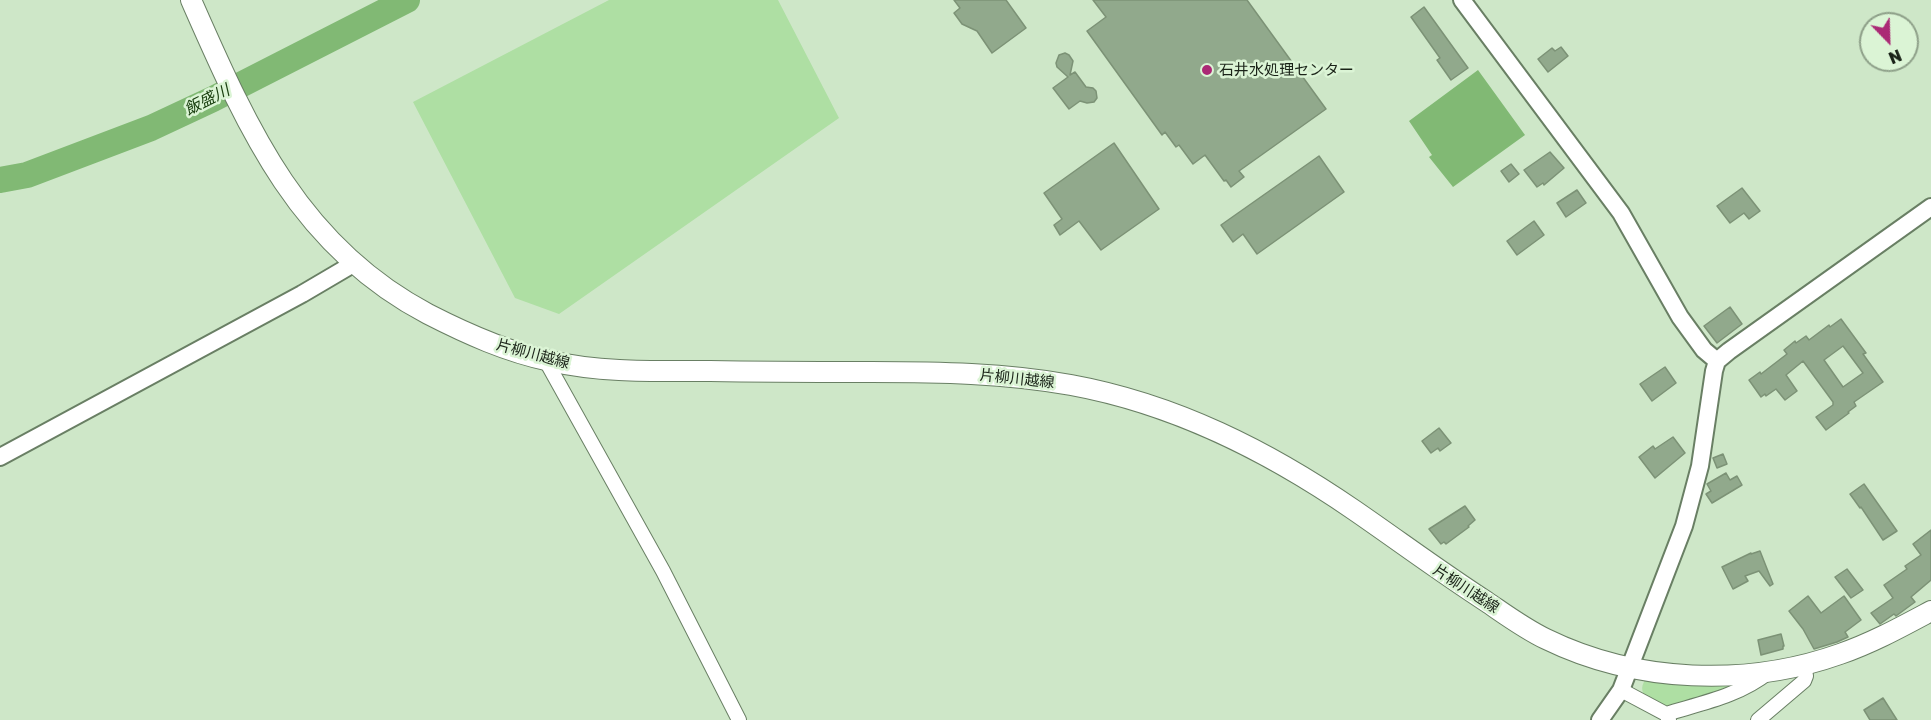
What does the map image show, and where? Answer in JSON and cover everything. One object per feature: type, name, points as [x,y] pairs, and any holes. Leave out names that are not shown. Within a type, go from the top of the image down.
[{"type":"main road","name":"片柳川越線","points":[[191,0],[244,117],[271,165],[316,225],[353,264],[386,288],[422,310],[495,345],[546,361],[589,368],[651,371],[910,372],[1009,376],[1072,385],[1141,401],[1223,434],[1315,484],[1430,565],[1545,639],[1629,669],[1670,674],[1723,676],[1804,665],[1861,646],[1931,611]]},
{"type":"street","points":[[1462,0],[1621,213],[1680,317],[1704,350],[1717,361]]},
{"type":"street","points":[[1600,720],[1621,690],[1684,526],[1700,466],[1717,361],[1931,207]]},
{"type":"street","points":[[0,457],[302,294],[353,264]]},
{"type":"street","points":[[546,361],[663,571],[740,720]]},
{"type":"street","points":[[1758,720],[1804,681],[1806,676],[1804,665]]},
{"type":"street","points":[[1621,690],[1668,717],[1754,684],[1770,671]]},
{"type":"shaded area","points":[[609,0],[778,0],[839,118],[559,314],[515,298],[413,102]]},
{"type":"shaded area","points":[[1478,70],[1525,135],[1453,187],[1429,157],[1432,155],[1409,121]]},
{"type":"shaded area","points":[[1645,680],[1735,683],[1735,687],[1665,709],[1644,694],[1642,690]]},
{"type":"building","points":[[954,0],[1006,0],[1026,28],[992,53],[977,31],[962,24],[954,13],[960,8]]},
{"type":"building","name":"石井水処理センター","points":[[1093,0],[1247,0],[1326,109],[1239,171],[1244,177],[1231,187],[1205,155],[1193,164],[1179,145],[1176,147],[1165,132],[1162,135],[1087,31],[1106,17]]},
{"type":"building","points":[[1424,7],[1468,68],[1451,80],[1437,60],[1440,58],[1411,17]]},
{"type":"building","points":[[1561,47],[1568,56],[1548,72],[1538,59],[1552,48],[1555,51]]},
{"type":"building","points":[[1065,53],[1073,61],[1070,75],[1075,72],[1086,87],[1096,91],[1097,98],[1094,102],[1080,101],[1069,109],[1053,88],[1068,77],[1057,67],[1056,63],[1059,55]]},
{"type":"building","points":[[1114,143],[1159,209],[1101,250],[1079,221],[1060,235],[1054,225],[1062,219],[1044,193]]},
{"type":"building","points":[[1550,152],[1564,168],[1544,185],[1543,183],[1537,187],[1524,170]]},
{"type":"building","points":[[1319,156],[1344,192],[1257,254],[1243,234],[1233,242],[1221,225]]},
{"type":"building","points":[[1511,164],[1519,174],[1509,182],[1501,171]]},
{"type":"building","points":[[1742,188],[1760,211],[1749,219],[1744,213],[1730,223],[1717,206]]},
{"type":"building","points":[[1577,190],[1586,203],[1566,217],[1557,203]]},
{"type":"building","points":[[1534,221],[1544,235],[1517,255],[1507,241]]},
{"type":"building","points":[[1730,307],[1742,324],[1717,343],[1704,326]]},
{"type":"building","points":[[1841,319],[1866,353],[1863,354],[1883,382],[1854,402],[1856,406],[1849,413],[1826,430],[1816,417],[1833,405],[1833,402],[1803,361],[1786,375],[1797,391],[1785,400],[1776,389],[1761,397],[1749,380],[1760,372],[1761,374],[1787,354],[1784,350],[1795,341],[1796,343],[1806,336],[1809,340],[1829,325],[1830,327]],"holes":[[[1843,346],[1863,373],[1843,387],[1824,360]]]},
{"type":"building","points":[[1665,367],[1676,383],[1652,401],[1640,384]]},
{"type":"building","points":[[1439,428],[1451,443],[1440,451],[1438,448],[1431,453],[1422,441]]},
{"type":"building","points":[[1673,437],[1685,453],[1655,478],[1639,457],[1653,446],[1655,449]]},
{"type":"building","points":[[1723,454],[1727,464],[1717,468],[1713,458]]},
{"type":"building","points":[[1726,473],[1730,480],[1737,476],[1742,485],[1712,503],[1706,494],[1711,491],[1707,484]]},
{"type":"building","points":[[1864,484],[1897,531],[1883,540],[1850,494]]},
{"type":"building","points":[[1465,506],[1475,520],[1446,544],[1444,542],[1441,544],[1429,529]]},
{"type":"building","points":[[1931,530],[1931,580],[1911,597],[1915,602],[1880,624],[1871,613],[1893,598],[1884,585],[1907,569],[1905,566],[1921,555],[1913,544]]},
{"type":"building","points":[[1760,551],[1773,584],[1770,586],[1759,571],[1745,576],[1748,581],[1733,589],[1722,567]]},
{"type":"building","points":[[1847,569],[1863,590],[1851,598],[1835,577]]},
{"type":"building","points":[[1808,596],[1821,613],[1844,596],[1861,620],[1845,632],[1848,637],[1814,649],[1803,629],[1789,611]]},
{"type":"building","points":[[1781,634],[1783,649],[1761,655],[1758,640]]},
{"type":"building","points":[[1883,698],[1897,720],[1870,720],[1864,710]]},
{"type":"waterway","name":"飯盛川","points":[[0,180],[27,175],[151,128],[407,0]]},
{"type":"place","name":"石井水処理センター","points":[[1207,70]]}]
